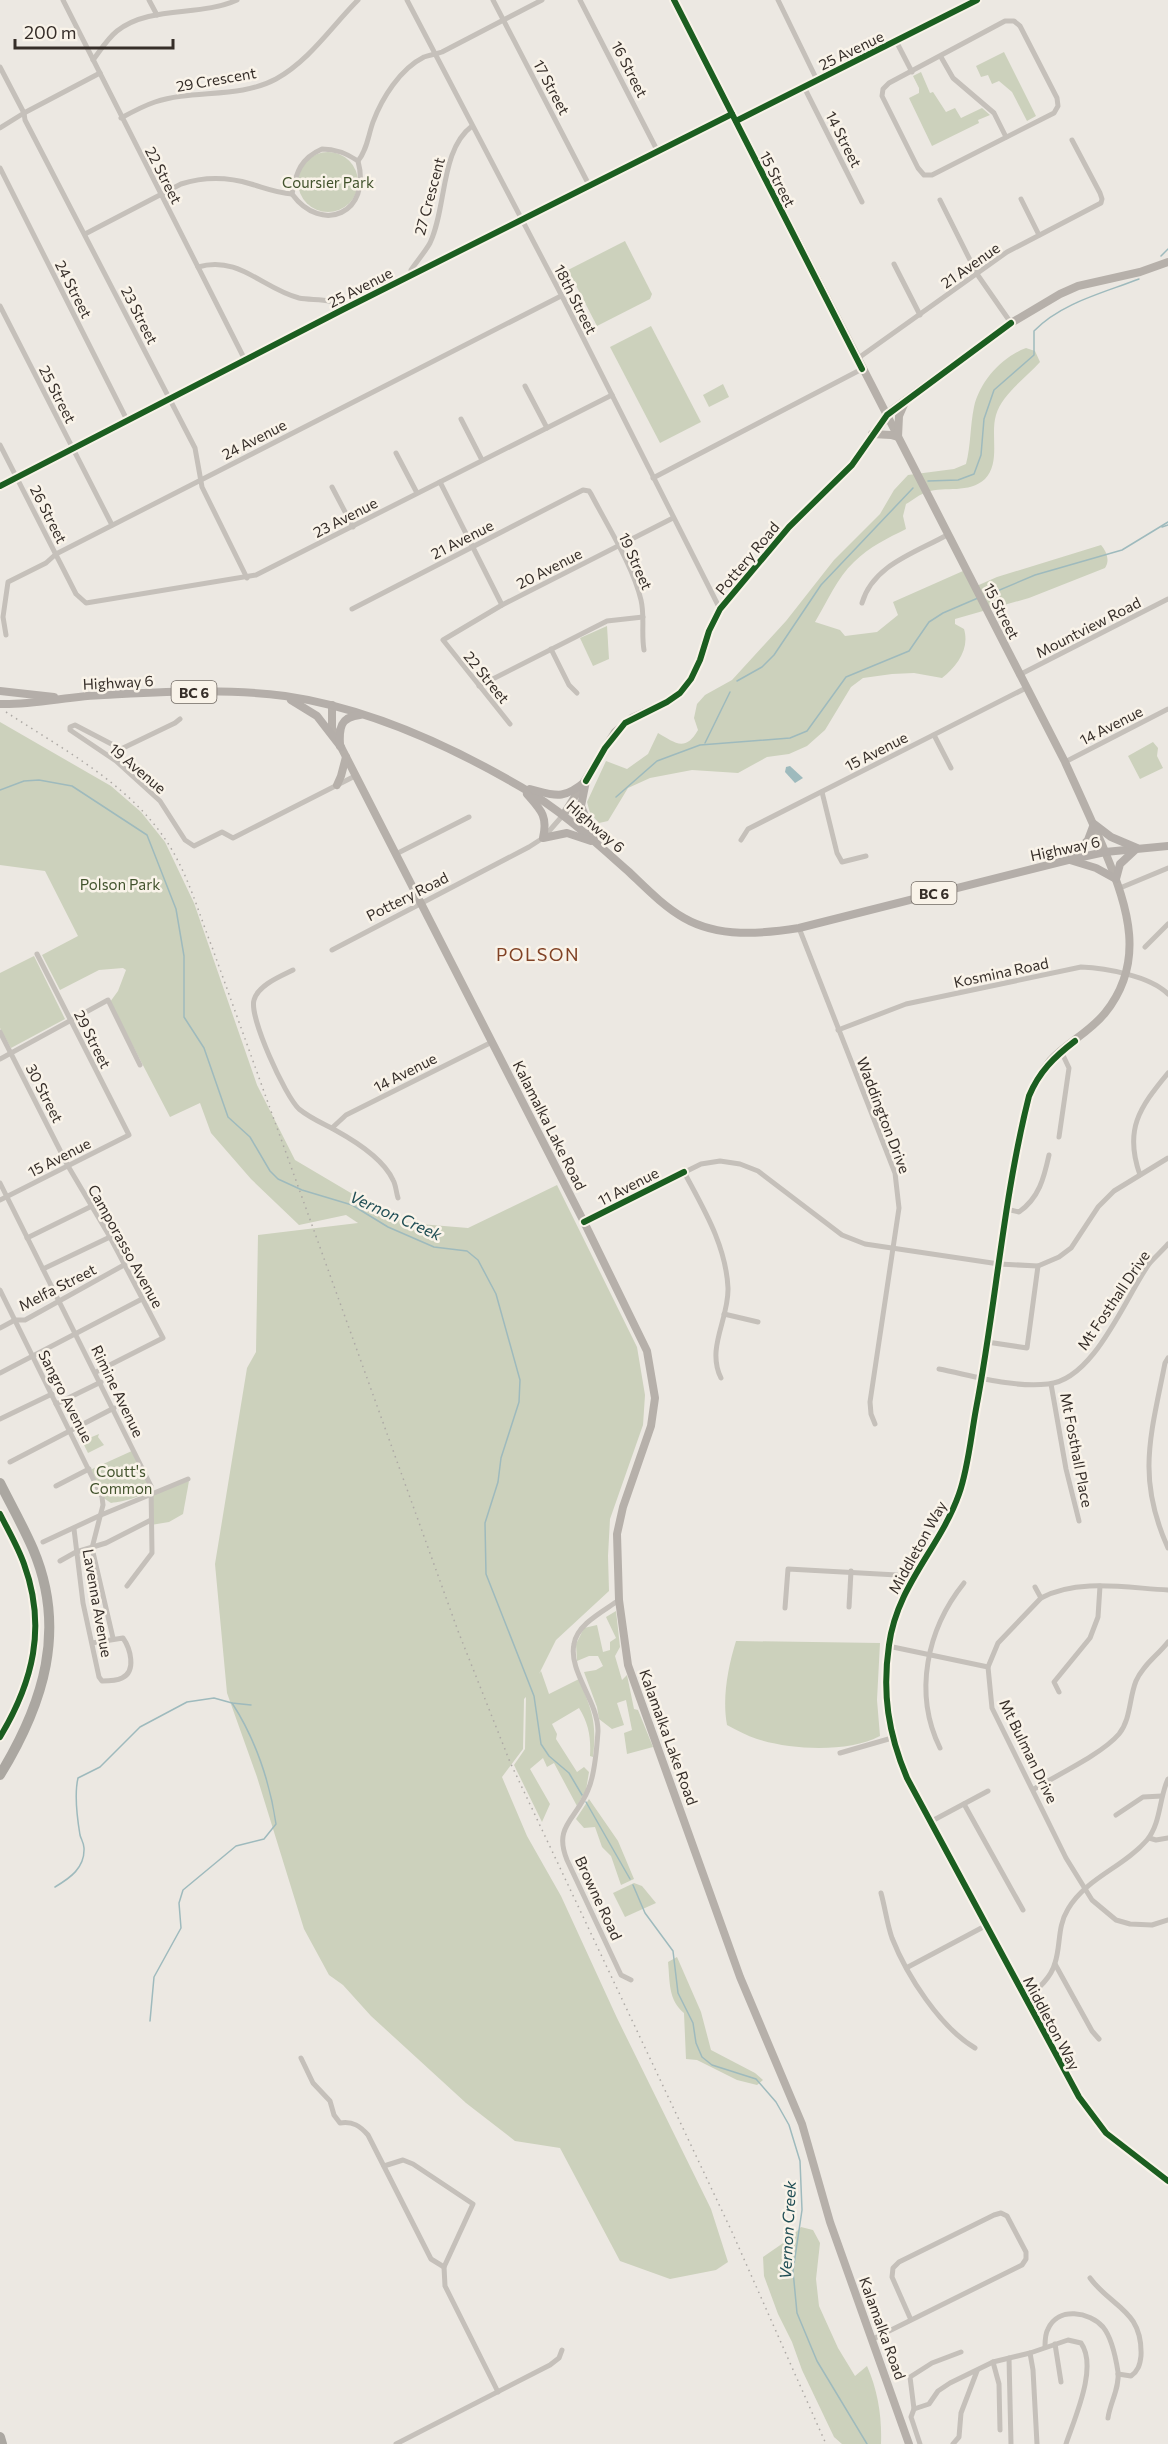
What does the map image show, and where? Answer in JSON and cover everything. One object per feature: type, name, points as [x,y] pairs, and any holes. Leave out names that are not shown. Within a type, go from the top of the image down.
[{"type":"highway","points":[[0,1483],[33,1549],[49,1602],[50,1648],[42,1686],[19,1741],[0,1775]]},
{"type":"highway","points":[[0,1761],[29,1719]]},
{"type":"highway","points":[[0,2437],[2,2444]]},
{"type":"main road","points":[[0,690],[64,698]]},
{"type":"main road","name":"Highway 6","points":[[0,704],[26,704],[101,695],[226,691],[286,696],[364,714],[440,744],[521,787],[564,814],[648,890],[685,918],[704,926],[748,934],[764,934],[799,928],[1105,852],[1168,846]]},
{"type":"main road","points":[[286,696],[317,716],[340,747]]},
{"type":"main road","points":[[340,747],[339,729],[342,723],[352,716],[364,714]]},
{"type":"main road","points":[[521,787],[562,796],[568,795],[586,781]]},
{"type":"main road","points":[[586,781],[582,813],[597,844]]},
{"type":"main road","points":[[521,787],[543,816],[545,826],[543,838],[561,833],[573,833],[597,844]]},
{"type":"main road","points":[[1094,824],[1111,837],[1137,848],[1120,864],[1116,879],[1096,868],[1068,860],[1088,840],[1094,824]]},
{"type":"street","name":"22 Street","points":[[63,0],[245,360]]},
{"type":"street","points":[[149,0],[157,15]]},
{"type":"street","points":[[93,60],[117,31],[135,22],[157,15],[218,8],[236,0]]},
{"type":"street","name":"29 Crescent","points":[[122,118],[155,101],[258,86],[275,79],[301,62],[358,0]]},
{"type":"street","name":"18th Street","points":[[407,0],[720,609]]},
{"type":"street","name":"17 Street","points":[[493,0],[589,185]]},
{"type":"street","points":[[358,161],[365,153],[374,120],[382,102],[408,68],[427,56],[542,0]]},
{"type":"street","name":"16 Street","points":[[580,0],[657,150]]},
{"type":"street","name":"15 Street","points":[[674,0],[1065,762],[1105,852]]},
{"type":"street","points":[[778,0],[818,80]]},
{"type":"street","name":"25 Avenue","points":[[0,486],[657,150],[804,87],[977,0]]},
{"type":"street","points":[[1005,21],[1014,21],[1020,26],[1057,98],[1058,106],[1054,113],[932,175],[924,175],[918,168],[882,96],[883,89],[889,83],[912,72],[1005,21]]},
{"type":"street","name":"25 Avenue","points":[[896,41],[912,72]]},
{"type":"street","points":[[941,57],[953,78],[994,113],[1006,137]]},
{"type":"street","name":"23 Street","points":[[0,67],[24,113],[25,120],[195,448],[200,479],[247,578]]},
{"type":"street","points":[[0,129],[24,113],[99,73]]},
{"type":"street","name":"14 Street","points":[[804,87],[862,202]]},
{"type":"street","name":"27 Crescent","points":[[411,274],[411,270],[430,243],[454,149],[462,133],[472,126]]},
{"type":"street","name":"21 Avenue","points":[[857,359],[1008,252],[1101,203],[1102,199],[1072,140]]},
{"type":"street","points":[[322,149],[333,149],[346,153],[358,161],[362,177],[359,193],[352,205],[343,213],[321,214],[298,202],[292,194],[295,177],[302,161],[311,153],[322,149]]},
{"type":"street","name":"24 Street","points":[[0,168],[127,420]]},
{"type":"street","points":[[84,234],[188,182],[212,179],[230,180],[280,194],[292,194]]},
{"type":"street","points":[[1021,199],[1039,235]]},
{"type":"street","points":[[940,200],[977,274],[1011,323]]},
{"type":"street","name":"Pottery Road","points":[[332,950],[543,838],[564,814],[615,732],[632,718],[673,698],[691,679],[700,660],[709,630],[720,609],[789,527],[844,474],[887,416],[907,399],[1011,323],[1078,286],[1140,272],[1168,262]]},
{"type":"street","points":[[198,267],[224,264],[243,270],[299,298],[336,302],[344,309]]},
{"type":"street","points":[[894,264],[920,315]]},
{"type":"street","name":"24 Avenue","points":[[6,635],[3,617],[9,582],[46,563],[56,554],[200,479],[561,296]]},
{"type":"street","name":"25 Street","points":[[0,306],[112,525]]},
{"type":"street","points":[[653,478],[862,369]]},
{"type":"street","points":[[525,386],[547,428]]},
{"type":"street","name":"23 Avenue","points":[[76,594],[86,603],[256,575],[612,395]]},
{"type":"street","points":[[872,434],[898,437],[899,416],[907,399]]},
{"type":"street","points":[[461,419],[482,460]]},
{"type":"street","name":"26 Street","points":[[0,445],[76,594]]},
{"type":"street","points":[[396,453],[417,494]]},
{"type":"street","points":[[440,482],[502,605]]},
{"type":"street","points":[[332,487],[353,526]]},
{"type":"street","name":"21 Avenue","points":[[352,609],[583,490]]},
{"type":"street","name":"19 Street","points":[[583,490],[591,494],[636,584],[643,617],[644,650]]},
{"type":"street","name":"20 Avenue","points":[[446,646],[443,640],[447,636],[502,605],[673,518]]},
{"type":"street","points":[[862,603],[870,585],[886,568],[947,535]]},
{"type":"street","name":"Mountview Road","points":[[1020,675],[1168,599]]},
{"type":"street","points":[[479,686],[608,621],[643,617]]},
{"type":"street","name":"22 Street","points":[[446,646],[510,724]]},
{"type":"street","points":[[550,649],[569,685],[577,693]]},
{"type":"street","name":"15 Avenue","points":[[741,840],[748,829],[1026,688]]},
{"type":"street","name":"Kalamalka Lake Road","points":[[332,705],[331,722],[340,747],[584,1222],[647,1351],[654,1388],[651,1426],[623,1507],[617,1534],[619,1600],[623,1635],[636,1689],[740,1977],[802,2124],[830,2222]]},
{"type":"street","name":"14 Avenue","points":[[1065,762],[1168,709]]},
{"type":"street","name":"19 Avenue","points":[[180,719],[121,749],[75,725],[70,727],[70,730],[72,734],[116,761],[160,801],[185,840],[194,846],[222,832],[233,838],[356,776]]},
{"type":"street","points":[[934,735],[951,768]]},
{"type":"street","points":[[337,785],[346,757]]},
{"type":"street","points":[[822,792],[837,853],[842,862],[866,856]]},
{"type":"street","points":[[396,854],[469,817]]},
{"type":"street","name":"Middleton Way","points":[[1105,852],[1120,888],[1129,928],[1130,950],[1125,975],[1117,996],[1105,1014],[1089,1030],[1051,1060],[1036,1080],[1029,1096],[1006,1209],[982,1378],[959,1493],[937,1538],[898,1605],[888,1646],[887,1715],[892,1738],[907,1778],[1078,2097],[1093,2119],[1127,2152],[1168,2181]]},
{"type":"street","points":[[1120,888],[1167,869]]},
{"type":"street","points":[[1145,947],[1168,924]]},
{"type":"street","name":"Waddington Drive","points":[[799,928],[895,1173],[899,1208],[870,1401],[875,1424]]},
{"type":"street","name":"29 Street","points":[[37,954],[129,1135]]},
{"type":"street","name":"Kosmina Road","points":[[838,1030],[906,1004],[1081,967],[1099,967],[1147,980],[1168,994]]},
{"type":"street","points":[[293,970],[262,989],[254,999],[255,1012],[276,1073],[288,1096],[310,1117],[332,1128],[362,1148],[385,1169],[394,1181],[398,1198]]},
{"type":"street","points":[[0,1059],[108,1000],[140,1065]]},
{"type":"street","name":"30 Street","points":[[0,1032],[68,1166]]},
{"type":"street","name":"14 Avenue","points":[[332,1128],[346,1115],[492,1042]]},
{"type":"street","points":[[1059,1137],[1069,1068],[1061,1051]]},
{"type":"street","points":[[1140,1175],[1134,1158],[1133,1140],[1136,1121],[1148,1098],[1168,1073]]},
{"type":"street","name":"15 Avenue","points":[[0,1200],[129,1135]]},
{"type":"street","points":[[1006,1209],[1019,1212],[1030,1205],[1044,1179],[1049,1155]]},
{"type":"street","name":"11 Avenue","points":[[584,1222],[700,1164],[720,1161],[740,1164],[758,1171],[842,1235],[865,1244],[999,1264],[1038,1266],[1059,1257],[1071,1248],[1098,1208],[1114,1191],[1168,1158]]},
{"type":"street","name":"Camporasso Avenue","points":[[68,1166],[110,1237],[163,1338],[96,1372]]},
{"type":"street","points":[[684,1172],[716,1234],[722,1254],[728,1289],[714,1356],[716,1369],[721,1378]]},
{"type":"street","points":[[0,1184],[43,1269],[110,1237]]},
{"type":"street","points":[[27,1238],[92,1206]]},
{"type":"street","name":"Mt Fosthall Drive","points":[[939,1370],[1031,1385],[1051,1384],[1071,1376],[1093,1355],[1150,1263],[1168,1244]]},
{"type":"street","name":"Melfa Street","points":[[0,1328],[15,1320],[25,1320],[124,1265]]},
{"type":"street","points":[[987,1342],[1027,1348],[1038,1266]]},
{"type":"street","name":"Rimine Avenue","points":[[43,1269],[151,1486],[152,1553],[127,1586]]},
{"type":"street","name":"Sangro Avenue","points":[[0,1292],[71,1430],[102,1497],[101,1515]]},
{"type":"street","points":[[0,1372],[142,1299]]},
{"type":"street","points":[[724,1314],[758,1322]]},
{"type":"street","points":[[1168,1358],[1162,1375],[1147,1462],[1151,1501],[1157,1523],[1168,1548]]},
{"type":"street","points":[[56,1404],[101,1382]]},
{"type":"street","name":"Mt Fosthall Place","points":[[1051,1384],[1066,1469],[1079,1521]]},
{"type":"street","points":[[0,1419],[52,1394]]},
{"type":"street","points":[[10,1462],[114,1408]]},
{"type":"street","points":[[56,1486],[89,1469]]},
{"type":"street","points":[[43,1542],[188,1479]]},
{"type":"street","points":[[92,1642],[113,1638],[92,1548],[101,1515]]},
{"type":"street","points":[[60,1561],[151,1520]]},
{"type":"street","name":"Lavenna Avenue","points":[[74,1529],[83,1603],[102,1682],[121,1679],[130,1669],[129,1647],[123,1638],[113,1638]]},
{"type":"street","points":[[785,1608],[788,1569],[897,1575],[911,1582]]},
{"type":"street","points":[[849,1608],[851,1571]]},
{"type":"street","points":[[939,1748],[928,1718],[926,1688],[928,1655],[937,1628],[964,1582]]},
{"type":"street","points":[[888,1646],[988,1667],[998,1643],[1041,1598],[1055,1591],[1074,1586],[1168,1590]]},
{"type":"street","points":[[1059,1692],[1054,1682],[1090,1638],[1098,1617],[1100,1586]]},
{"type":"street","points":[[1035,1587],[1041,1598]]},
{"type":"street","name":"Browne Road","points":[[619,1600],[582,1628],[574,1643],[574,1661],[596,1711],[598,1731],[589,1788],[564,1831],[561,1841],[567,1860],[621,1975],[631,1980]]},
{"type":"street","points":[[1034,1789],[1099,1750],[1119,1733],[1128,1716],[1136,1683],[1143,1668],[1168,1642]]},
{"type":"street","name":"Mt Bulman Drive","points":[[988,1667],[992,1708],[1034,1789],[1066,1858],[1092,1900],[1116,1920],[1130,1924],[1152,1925],[1168,1920]]},
{"type":"street","points":[[840,1753],[892,1738]]},
{"type":"street","points":[[1026,1998],[1040,1988],[1055,1964],[1059,1928],[1068,1908],[1085,1889],[1134,1854],[1149,1838],[1159,1814],[1168,1779]]},
{"type":"street","points":[[930,1822],[988,1791]]},
{"type":"street","points":[[1116,1815],[1143,1797],[1162,1796]]},
{"type":"street","points":[[964,1804],[1023,1910]]},
{"type":"street","points":[[1149,1838],[1156,1840],[1168,1838]]},
{"type":"street","points":[[881,1893],[892,1938],[925,1998],[960,2039],[975,2048]]},
{"type":"street","points":[[908,1967],[987,1925]]},
{"type":"street","points":[[1055,1964],[1092,2031],[1099,2039]]},
{"type":"street","points":[[301,2058],[313,2083],[330,2101],[334,2115],[340,2123],[347,2122],[360,2126],[368,2135],[430,2259],[444,2267]]},
{"type":"street","points":[[384,2166],[403,2160],[413,2164],[473,2204],[444,2267],[445,2286],[498,2392]]},
{"type":"street","points":[[873,2339],[1023,2265],[1026,2252],[1007,2216],[1001,2213],[994,2215],[899,2262],[893,2268],[892,2277],[911,2320]]},
{"type":"street","name":"Kalamalka Road","points":[[830,2222],[909,2444]]},
{"type":"street","points":[[1090,2278],[1133,2321],[1141,2343],[1140,2364],[1137,2372],[1131,2376],[1118,2374]]},
{"type":"street","points":[[1045,2347],[1048,2327],[1057,2318],[1069,2314],[1083,2313],[1095,2319],[1106,2330],[1118,2374],[1108,2418]]},
{"type":"street","points":[[914,2409],[929,2404],[944,2387],[993,2362],[1068,2340],[1081,2343],[1086,2350],[1089,2362],[1087,2376],[1066,2444]]},
{"type":"street","points":[[1055,2344],[1061,2382]]},
{"type":"street","points":[[396,2444],[550,2365],[559,2358],[562,2350]]},
{"type":"street","points":[[920,2444],[910,2417],[914,2409],[910,2377],[919,2370],[961,2352]]},
{"type":"street","points":[[1030,2353],[1037,2444]]},
{"type":"street","points":[[1010,2358],[1011,2444]]},
{"type":"street","points":[[993,2362],[999,2384],[1000,2430]]},
{"type":"street","points":[[954,2444],[959,2437],[961,2413],[978,2369]]},
{"type":"green space","points":[[1004,52],[1036,116],[1027,121],[1012,92],[999,81],[992,84],[988,75],[981,77],[976,66]]},
{"type":"green space","points":[[921,72],[930,93],[933,92],[946,112],[955,108],[961,118],[982,108],[990,115],[978,120],[979,123],[932,146],[909,98],[919,93],[913,76]]},
{"type":"green space","name":"Coursier Park","points":[[328,152],[349,161],[358,182],[349,203],[328,212],[307,203],[298,182],[307,161]]},
{"type":"green space","points":[[625,241],[652,294],[650,299],[597,326],[568,270]]},
{"type":"green space","points":[[651,326],[701,422],[660,443],[610,347]]},
{"type":"green space","points":[[1026,348],[1035,351],[1040,362],[1009,393],[999,407],[994,423],[993,465],[985,479],[972,487],[927,492],[906,504],[903,516],[906,529],[872,547],[848,568],[815,622],[840,630],[845,636],[877,632],[898,615],[893,602],[963,571],[972,588],[997,577],[1101,545],[1107,556],[1105,568],[1029,598],[955,619],[955,624],[964,629],[964,650],[953,668],[942,678],[914,673],[863,678],[851,687],[825,730],[807,746],[789,754],[767,757],[738,773],[692,770],[650,778],[628,788],[608,821],[599,823],[590,813],[587,802],[606,761],[627,769],[648,754],[658,733],[679,744],[689,741],[698,730],[694,718],[697,704],[705,695],[732,680],[786,621],[834,560],[880,514],[894,490],[908,475],[954,469],[966,464],[974,407],[981,388],[993,371],[1009,357]]},
{"type":"green space","points":[[723,384],[729,397],[709,407],[703,395]]},
{"type":"green space","points":[[607,626],[609,659],[593,666],[580,638]]},
{"type":"green space","name":"Polson Park","points":[[0,722],[111,786],[141,812],[165,842],[194,903],[257,1085],[295,1160],[383,1212],[408,1223],[468,1228],[557,1185],[637,1347],[645,1395],[643,1425],[610,1519],[609,1591],[556,1640],[539,1674],[541,1671],[549,1694],[579,1679],[592,1717],[593,1757],[590,1756],[590,1737],[587,1725],[579,1708],[552,1724],[557,1734],[556,1739],[577,1772],[584,1767],[589,1772],[586,1790],[577,1806],[554,1763],[547,1767],[543,1758],[530,1769],[550,1804],[542,1822],[514,1765],[525,1749],[526,1697],[524,1699],[523,1749],[502,1777],[527,1836],[561,1896],[617,2018],[711,2209],[728,2262],[716,2270],[670,2279],[620,2261],[560,2148],[515,2141],[466,2103],[371,2016],[343,1985],[329,1975],[304,1929],[257,1777],[227,1693],[215,1564],[247,1368],[256,1352],[258,1235],[358,1223],[346,1215],[299,1225],[251,1179],[211,1133],[200,1103],[170,1117],[110,1002],[118,991],[126,970],[123,968],[99,970],[60,990],[42,955],[78,936],[45,871],[0,865]]},
{"type":"green space","points":[[1153,742],[1158,748],[1157,756],[1163,768],[1140,779],[1128,756]]},
{"type":"green space","points":[[34,956],[65,1019],[11,1048],[0,1028],[0,973]]},
{"type":"green space","points":[[99,1434],[98,1437],[104,1445],[88,1453],[82,1441]]},
{"type":"green space","name":"Coutt's Common","points":[[134,1450],[150,1484],[148,1489],[139,1496],[111,1503],[102,1497],[90,1470]]},
{"type":"green space","points":[[189,1481],[183,1514],[169,1522],[151,1525],[150,1494]]},
{"type":"green space","points":[[616,1611],[620,1647],[615,1656],[622,1680],[627,1675],[634,1709],[638,1710],[653,1747],[627,1754],[624,1733],[632,1730],[626,1700],[617,1703],[624,1725],[612,1729],[599,1719],[584,1672],[603,1666],[598,1656],[589,1656],[577,1661],[576,1644],[584,1628],[597,1625],[603,1652],[610,1650],[610,1642],[616,1638],[606,1617]]},
{"type":"green space","points":[[736,1641],[880,1643],[877,1700],[880,1736],[852,1745],[836,1747],[786,1746],[757,1739],[727,1725],[725,1704],[727,1683]]},
{"type":"green space","points":[[589,1799],[618,1841],[634,1879],[621,1885],[611,1856],[602,1847],[595,1827],[584,1828],[576,1819]]},
{"type":"green space","points":[[634,1883],[642,1886],[656,1903],[625,1917],[613,1893]]},
{"type":"green space","points":[[677,1957],[701,2012],[711,2050],[755,2073],[763,2080],[757,2085],[737,2080],[697,2060],[686,2059],[684,2013],[672,1996],[669,1976],[668,1962]]},
{"type":"green space","points":[[801,2227],[813,2230],[820,2243],[816,2279],[819,2306],[838,2348],[855,2376],[867,2366],[871,2375],[881,2424],[881,2444],[842,2444],[834,2437],[778,2314],[764,2276],[763,2257],[789,2239]]},
{"type":"water","points":[[790,766],[803,778],[795,783],[785,772],[786,767]]},
{"type":"waterway","points":[[1161,256],[1168,249]]},
{"type":"waterway","points":[[928,481],[958,480],[974,474],[981,455],[984,419],[994,390],[1034,355],[1034,331],[1045,321],[1070,306],[1139,279]]},
{"type":"waterway","points":[[737,681],[762,667],[774,655],[821,585],[913,488]]},
{"type":"waterway","points":[[983,597],[1035,575],[1122,550],[1168,522]]},
{"type":"waterway","points":[[1162,527],[1168,525]]},
{"type":"waterway","points":[[616,797],[657,761],[700,745],[790,738],[807,731],[846,677],[909,651],[929,622],[943,613],[978,598]]},
{"type":"waterway","points":[[705,743],[730,692]]},
{"type":"waterway","name":"Vernon Creek","points":[[0,790],[24,781],[39,780],[72,786],[147,835],[176,909],[184,956],[184,1017],[204,1048],[228,1117],[250,1137],[270,1171],[278,1179],[302,1190],[352,1205],[388,1227],[434,1247],[467,1251],[478,1260],[496,1294],[520,1380],[519,1402],[501,1458],[498,1482],[485,1523],[486,1574],[534,1696],[541,1744],[549,1756],[569,1773],[582,1795]]},
{"type":"waterway","points":[[55,1887],[76,1872],[84,1855],[76,1806],[78,1778],[100,1767],[140,1727],[187,1702],[214,1698],[251,1705]]},
{"type":"waterway","points":[[150,2021],[154,1977],[181,1928],[179,1903],[183,1890],[236,1846],[264,1839],[276,1824],[270,1792],[260,1761],[248,1731],[232,1703]]},
{"type":"waterway","name":"Vernon Creek","points":[[586,1802],[630,1879]]},
{"type":"waterway","name":"Vernon Creek","points":[[633,1885],[645,1913],[673,1951],[678,1993],[693,2023],[696,2043],[702,2057],[712,2065],[756,2079],[776,2102],[789,2125],[800,2161],[802,2210],[793,2271],[797,2313],[817,2361],[867,2444]]},
{"type":"railway","points":[[6,712],[79,759],[125,794],[163,836],[183,871],[458,1631],[510,1762],[732,2232],[826,2444]]},
{"type":"cycle path","points":[[674,0],[862,369]]},
{"type":"cycle path","points":[[736,121],[977,0]]},
{"type":"cycle path","points":[[0,486],[344,309],[732,114]]},
{"type":"cycle path","points":[[586,781],[605,748],[625,723],[680,693],[691,679],[720,609],[789,527],[852,465],[887,415],[1011,323]]},
{"type":"cycle path","points":[[1075,1041],[1048,1066],[1037,1080],[1029,1096],[1006,1213],[965,1474],[951,1514],[910,1585],[894,1624],[887,1663],[888,1713],[895,1745],[907,1778],[1079,2097],[1106,2133],[1168,2181]]},
{"type":"cycle path","points":[[584,1222],[684,1172]]},
{"type":"cycle path","points":[[0,1514],[24,1564],[35,1610],[33,1654],[28,1675],[21,1696],[0,1737]]},
{"type":"district","name":"POLSON","points":[[538,954]]}]
